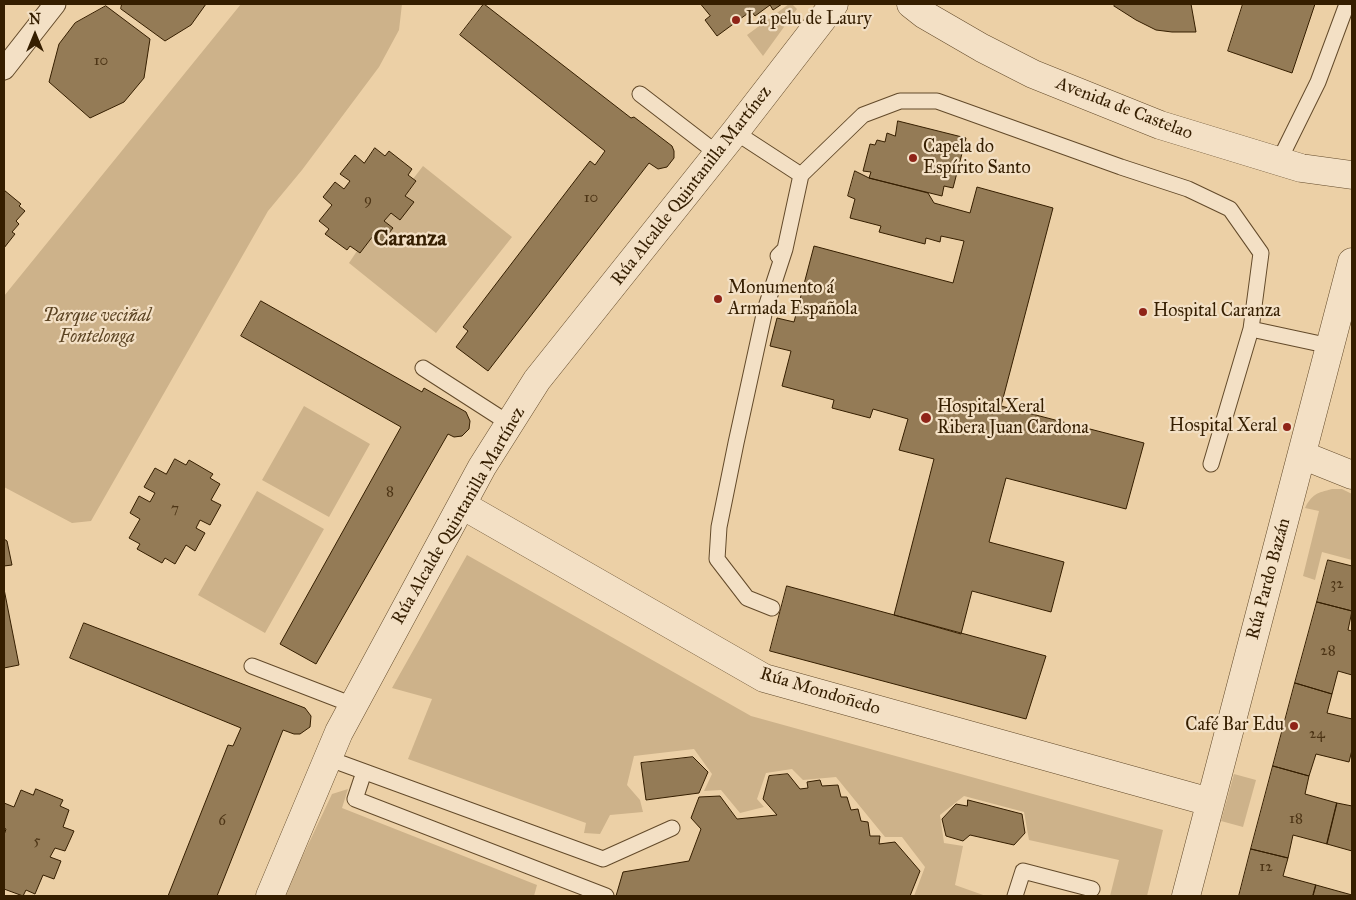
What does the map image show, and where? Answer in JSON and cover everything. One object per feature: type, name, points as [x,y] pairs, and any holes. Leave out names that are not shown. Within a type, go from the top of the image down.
[{"type":"street","points":[[4,69],[56,4]]},
{"type":"street","name":"Rúa Alcalde Quintanilla Martínez","points":[[270,896],[339,732],[482,467],[538,380],[718,154],[834,4]]},
{"type":"street","name":"Avenida de Castelao","points":[[911,4],[925,15],[982,48],[1033,74],[1160,125],[1301,168],[1352,175]]},
{"type":"street","name":"Rúa Pardo Bazán","points":[[1186,896],[1352,262]]},
{"type":"street","points":[[1302,455],[1352,475]]},
{"type":"street","name":"Rúa Mondoñedo","points":[[462,506],[764,678],[1210,802]]},
{"type":"lane","points":[[1279,161],[1318,82],[1347,4]]},
{"type":"lane","points":[[640,94],[718,154]]},
{"type":"lane","points":[[772,608],[747,598],[717,560],[719,527],[765,310],[785,249],[801,175],[863,115],[900,101],[937,101],[1120,167],[1188,189],[1230,209],[1261,253],[1251,329],[1211,464]]},
{"type":"lane","points":[[735,132],[801,175]]},
{"type":"lane","points":[[769,265],[785,249]]},
{"type":"lane","points":[[1251,329],[1330,346]]},
{"type":"lane","points":[[423,368],[510,424]]},
{"type":"lane","points":[[252,666],[353,705]]},
{"type":"lane","points":[[327,758],[603,859],[672,828]]},
{"type":"lane","points":[[364,772],[355,799],[606,896]]},
{"type":"lane","points":[[1015,896],[1022,871],[1092,889]]},
{"type":"green space","name":"Parque veciñal Fontelonga","points":[[241,4],[402,4],[399,30],[379,67],[302,170],[268,211],[91,521],[72,523],[4,487],[4,296]]},
{"type":"green space","points":[[789,4],[792,4],[797,9],[763,56],[747,35]]},
{"type":"green space","points":[[423,166],[512,237],[436,333],[349,263],[357,251],[360,253],[373,236],[382,242],[393,228],[384,221],[391,213],[413,202],[405,196],[416,182],[413,179]]},
{"type":"green space","points":[[304,406],[370,444],[329,517],[262,480]]},
{"type":"green space","points":[[1332,489],[1342,489],[1352,494],[1352,560],[1322,552],[1315,580],[1303,576],[1319,511],[1305,508],[1315,495]]},
{"type":"green space","points":[[257,491],[324,529],[265,633],[198,595]]},
{"type":"green space","points":[[467,555],[751,716],[1163,830],[1147,896],[1110,896],[1119,860],[1029,840],[1024,812],[964,796],[940,815],[944,843],[963,846],[955,885],[986,896],[914,896],[925,867],[902,837],[885,837],[836,777],[803,780],[792,769],[766,773],[757,799],[764,807],[740,813],[721,790],[704,791],[712,774],[694,749],[634,756],[627,785],[640,800],[643,812],[610,815],[600,834],[584,833],[586,823],[408,759],[432,699],[392,688]]},
{"type":"green space","points":[[1234,774],[1256,780],[1243,827],[1221,821]]},
{"type":"green space","points":[[348,789],[342,808],[537,885],[534,896],[286,896],[332,794]]},
{"type":"building","points":[[122,4],[206,4],[191,25],[165,41],[121,9]]},
{"type":"building","points":[[484,4],[631,118],[634,117],[672,146],[674,151],[674,158],[667,167],[658,169],[649,163],[488,371],[456,347],[468,331],[463,327],[590,161],[595,165],[605,151],[460,35]]},
{"type":"building","points":[[701,4],[782,4],[773,10],[770,5],[755,16],[751,11],[717,36],[705,20],[710,16]]},
{"type":"building","points":[[1116,4],[1191,4],[1196,32],[1156,30],[1114,6]]},
{"type":"building","points":[[1243,4],[1315,4],[1292,73],[1228,51]]},
{"type":"building","points":[[106,6],[150,39],[144,78],[124,102],[90,118],[49,82],[59,44],[75,23]]},
{"type":"building","name":"Capela do Espírito Santo","points":[[898,121],[966,138],[953,188],[944,186],[942,196],[869,178],[871,172],[863,171],[870,144],[875,145],[877,140],[885,142],[887,133],[895,136]]},
{"type":"building","points":[[375,148],[385,156],[389,151],[412,169],[408,175],[416,181],[405,196],[414,202],[400,220],[391,213],[384,221],[393,228],[381,243],[373,236],[360,253],[350,246],[347,250],[325,234],[329,229],[319,221],[332,205],[323,197],[335,182],[344,189],[350,181],[340,174],[355,155],[364,163]]},
{"type":"building","points":[[855,171],[869,178],[928,193],[934,203],[970,213],[977,187],[1053,208],[1001,406],[1144,443],[1126,509],[1006,478],[989,542],[1064,562],[1051,612],[972,591],[961,634],[894,615],[934,459],[899,450],[908,419],[873,409],[870,418],[832,408],[834,400],[782,386],[791,351],[770,346],[777,318],[794,322],[814,246],[953,283],[964,241],[941,236],[940,242],[926,238],[925,244],[879,232],[881,226],[850,218],[855,199],[848,196]]},
{"type":"building","points":[[4,190],[21,204],[19,206],[25,211],[16,221],[19,224],[12,232],[15,234],[4,248]]},
{"type":"building","points":[[261,301],[422,392],[424,388],[466,412],[470,421],[469,429],[462,436],[454,437],[448,434],[316,664],[280,644],[401,427],[241,336]]},
{"type":"building","points":[[175,459],[186,465],[189,460],[213,474],[210,478],[220,484],[211,500],[221,505],[210,525],[200,520],[196,528],[205,533],[195,551],[186,545],[175,564],[165,558],[162,563],[137,549],[140,544],[129,538],[140,519],[130,513],[139,496],[150,502],[155,493],[144,487],[155,468],[166,474]]},
{"type":"building","points":[[4,539],[7,541],[12,565],[4,566]]},
{"type":"building","points":[[1328,560],[1352,566],[1352,611],[1317,602]]},
{"type":"building","points":[[787,586],[1046,656],[1026,719],[770,651]]},
{"type":"building","points":[[4,589],[19,665],[4,668]]},
{"type":"building","points":[[1317,602],[1352,611],[1348,630],[1352,631],[1352,675],[1338,671],[1332,694],[1295,683]]},
{"type":"building","points":[[84,623],[305,708],[311,716],[310,727],[300,734],[283,730],[217,896],[168,896],[228,745],[233,746],[241,728],[70,658]]},
{"type":"building","points":[[1295,683],[1332,694],[1327,713],[1352,719],[1352,750],[1349,762],[1316,754],[1309,776],[1273,766]]},
{"type":"building","points":[[693,757],[708,772],[699,793],[646,800],[641,763]]},
{"type":"building","points":[[1273,766],[1309,776],[1305,794],[1337,803],[1327,844],[1293,835],[1288,858],[1251,849]]},
{"type":"building","points":[[788,774],[800,789],[808,788],[807,782],[820,780],[822,786],[838,785],[841,797],[847,797],[851,810],[858,809],[861,821],[868,822],[870,836],[880,836],[879,844],[895,842],[920,871],[910,896],[616,896],[623,872],[689,861],[701,829],[691,818],[699,797],[720,796],[737,819],[777,815],[763,799],[769,776]]},
{"type":"building","points":[[36,789],[63,800],[60,806],[69,810],[63,827],[74,831],[65,851],[55,848],[50,857],[61,861],[54,879],[43,875],[35,894],[26,890],[23,896],[4,889],[4,835],[6,829],[4,828],[4,803],[14,807],[21,790],[33,795]]},
{"type":"building","points":[[968,800],[1022,814],[1025,833],[1014,845],[970,835],[963,841],[946,836],[942,819],[956,804],[967,806]]},
{"type":"building","points":[[1337,803],[1352,806],[1352,851],[1327,844]]},
{"type":"building","points":[[1251,849],[1288,858],[1283,876],[1316,885],[1313,896],[1239,896]]},
{"type":"building","points":[[1316,885],[1352,895],[1352,896],[1313,896]]},
{"type":"place","name":"La pelu de Laury","points":[[736,20]]},
{"type":"place","name":"Capela do Espírito Santo","points":[[913,158]]},
{"type":"place","name":"Monumento á Armada Española","points":[[718,299]]},
{"type":"place","name":"Hospital Caranza","points":[[1143,312]]},
{"type":"place","name":"Hospital Xeral Ribera Juan Cardona","points":[[926,418]]},
{"type":"place","name":"Hospital Xeral","points":[[1287,427]]},
{"type":"place","name":"Café Bar Edu","points":[[1294,726]]},
{"type":"district","name":"Caranza","points":[[410,240]]}]
